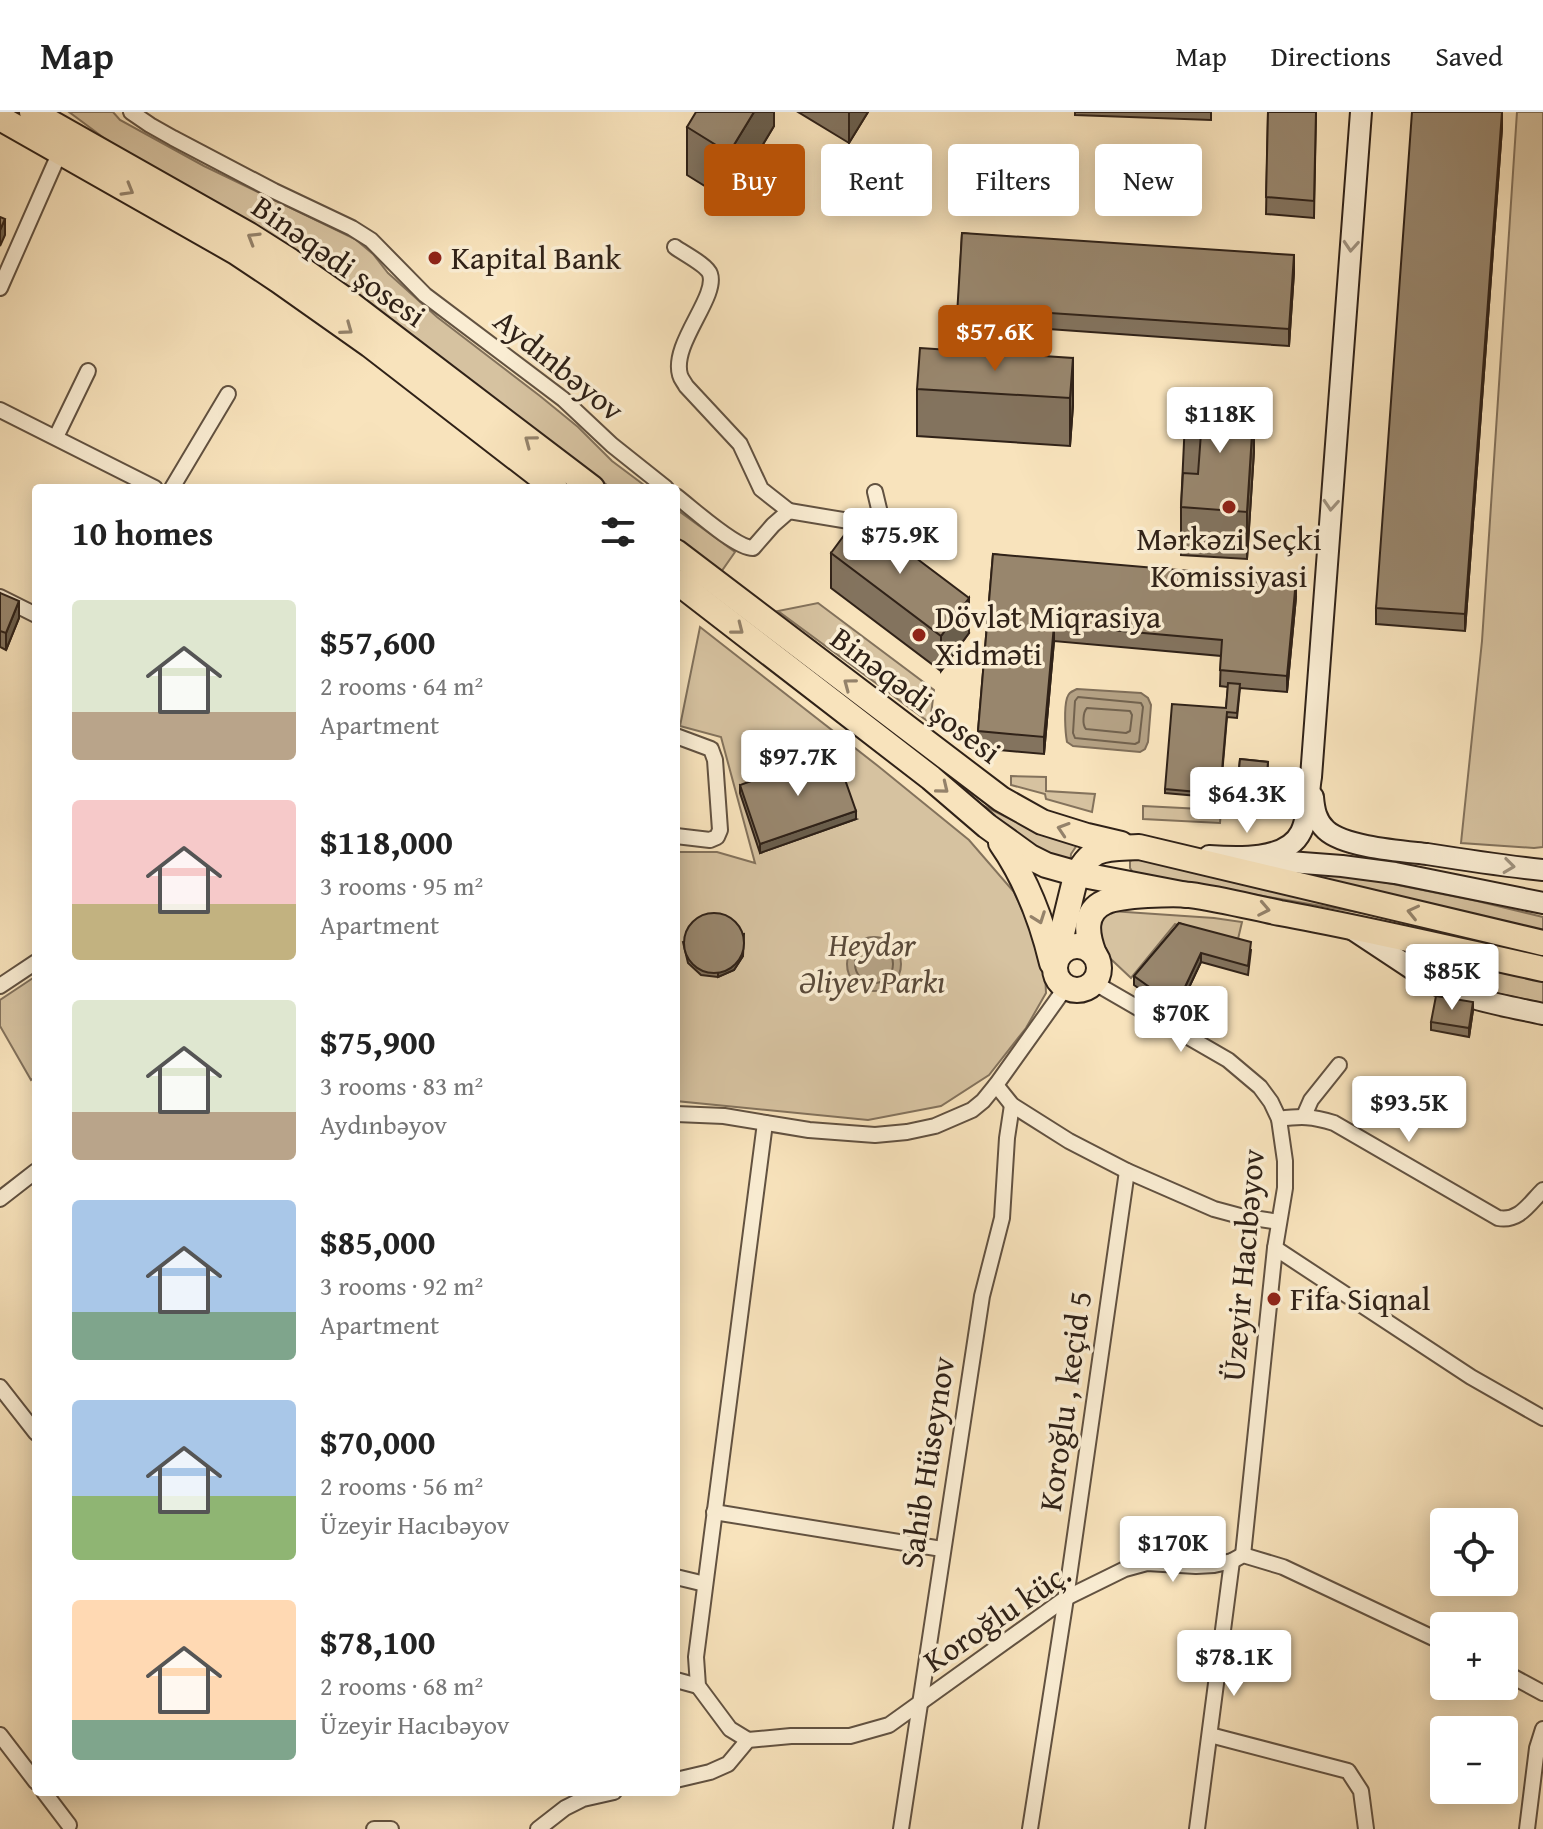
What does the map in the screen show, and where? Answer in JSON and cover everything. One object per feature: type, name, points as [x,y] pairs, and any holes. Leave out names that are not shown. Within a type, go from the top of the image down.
[{"type":"main road","points":[[1242,858],[1267,854],[1294,842],[1304,824],[1311,777],[1361,112]]},
{"type":"main road","name":"Binəqədi şosesi","points":[[0,118],[41,121],[65,142],[236,252],[370,345],[550,484]]},
{"type":"main road","name":"Binəqədi şosesi","points":[[65,142],[249,235],[290,261],[587,484]]},
{"type":"main road","name":"Binəqədi şosesi","points":[[680,555],[1001,799],[1042,822],[1543,943]]},
{"type":"main road","name":"Binəqədi şosesi","points":[[680,584],[1030,857],[1078,874],[1187,895]]},
{"type":"main road","points":[[1311,777],[1314,811],[1319,823],[1337,838],[1367,846],[1543,870]]},
{"type":"main road","points":[[987,826],[1003,845],[1024,884],[1059,974],[1081,990],[1093,982],[1099,968],[1089,940],[1088,921],[1099,906],[1127,898],[1187,895],[1345,925],[1543,969]]},
{"type":"main road","points":[[1059,974],[1078,874],[1092,853],[1100,850],[1148,850],[1342,866],[1395,873],[1543,903]]},
{"type":"main road","points":[[1345,925],[1442,987],[1471,998],[1543,1014]]},
{"type":"main road","points":[[1059,974],[1063,949],[1072,946],[1087,948],[1094,954]]},
{"type":"street","name":"Aydınbəyov","points":[[131,112],[173,138],[371,240],[425,295],[563,399],[612,445],[661,484]]},
{"type":"street","points":[[0,288],[65,142]]},
{"type":"street","points":[[675,247],[705,267],[710,275],[710,288],[685,341],[679,362],[680,375],[686,386],[740,444],[761,489],[789,511],[855,522],[878,520],[880,513],[875,492]]},
{"type":"street","points":[[56,437],[88,371]]},
{"type":"street","points":[[174,484],[228,394]]},
{"type":"street","points":[[0,410],[147,484]]},
{"type":"street","points":[[680,499],[747,549],[753,548],[789,511]]},
{"type":"street","points":[[0,597],[32,613]]},
{"type":"street","points":[[680,737],[711,749],[715,760],[720,830],[717,837],[710,840],[680,836]]},
{"type":"street","points":[[0,986],[32,965]]},
{"type":"street","points":[[680,1114],[724,1116],[809,1130],[875,1135],[935,1126],[972,1110],[996,1085],[1059,974]]},
{"type":"street","name":"Üzeyir Hacıbəyov","points":[[1093,982],[1228,1060],[1260,1087],[1279,1119],[1285,1161],[1285,1188],[1238,1558],[1197,1829]]},
{"type":"street","points":[[1304,1116],[1311,1100],[1339,1065]]},
{"type":"street","points":[[996,1085],[1012,1105],[1069,1141],[1127,1171],[1214,1209],[1279,1222]]},
{"type":"street","name":"Sahib Hüseynov","points":[[901,1829],[982,1296],[1002,1218],[1012,1105]]},
{"type":"street","points":[[1279,1119],[1318,1117],[1334,1123],[1498,1218],[1509,1220],[1516,1217],[1543,1190]]},
{"type":"street","points":[[680,1779],[728,1764],[748,1740],[730,1729],[698,1686],[696,1657],[765,1123]]},
{"type":"street","name":"Koroğlu , keçid 5","points":[[1030,1829],[1127,1171]]},
{"type":"street","points":[[0,1199],[32,1174]]},
{"type":"street","points":[[1275,1248],[1471,1377],[1543,1418]]},
{"type":"street","points":[[0,1387],[32,1428]]},
{"type":"street","points":[[714,1512],[942,1549]]},
{"type":"street","name":"Koroğlu küç.","points":[[748,1740],[850,1736],[889,1725],[1066,1598],[1125,1569],[1147,1563],[1196,1566],[1238,1558],[1283,1567],[1430,1636]]},
{"type":"street","points":[[680,1578],[705,1584]]},
{"type":"street","points":[[1518,1680],[1543,1693]]},
{"type":"street","points":[[680,1681],[698,1686]]},
{"type":"street","points":[[1527,1829],[1537,1748],[1543,1729]]},
{"type":"street","points":[[0,1735],[32,1777]]},
{"type":"street","points":[[1210,1735],[1348,1771],[1361,1791],[1366,1829]]},
{"type":"street","points":[[47,1796],[69,1825]]},
{"type":"street","points":[[538,1829],[565,1808],[596,1796]]},
{"type":"street","points":[[374,1829],[391,1829]]},
{"type":"green space","points":[[69,112],[113,112],[120,120],[204,166],[355,239],[437,317],[540,396],[578,427],[612,461],[643,484],[606,484],[350,289],[104,138]]},
{"type":"green space","points":[[1517,112],[1543,112],[1543,847],[1534,848],[1461,843],[1482,641]]},
{"type":"green space","points":[[680,512],[735,552],[721,572],[680,541]]},
{"type":"green space","points":[[818,603],[934,690],[930,723],[778,611]]},
{"type":"green space","name":"Heydər Əliyev Parkı","points":[[700,627],[969,840],[1014,892],[1036,941],[1045,972],[1046,993],[1026,1028],[989,1075],[941,1106],[868,1120],[680,1101],[680,852],[717,852],[755,863],[721,737],[680,726]]},
{"type":"green space","points":[[1011,776],[1046,777],[1046,791],[1095,794],[1092,812],[1011,785]]},
{"type":"green space","points":[[972,800],[1028,828],[1077,845],[1071,854],[1070,865],[1029,846]]},
{"type":"green space","points":[[1143,806],[1221,810],[1220,823],[1143,819]]},
{"type":"green space","points":[[1136,858],[1363,913],[1134,874],[1130,861]]},
{"type":"green space","points":[[1275,871],[1338,873],[1477,901],[1543,917],[1543,933]]},
{"type":"green space","points":[[1111,911],[1242,922],[1238,939],[1175,924],[1131,978],[1097,946],[1098,921]]},
{"type":"green space","points":[[1421,954],[1543,979],[1543,1003],[1462,986],[1419,963]]},
{"type":"green space","points":[[32,979],[31,1080],[0,1026],[0,1000]]},
{"type":"water","points":[[1077,689],[1141,693],[1148,698],[1151,705],[1145,749],[1140,752],[1073,746],[1067,742],[1066,702],[1069,693]]},
{"type":"water","points":[[874,937],[893,945],[901,964],[893,983],[874,991],[855,983],[847,964],[855,945]]},
{"type":"building","points":[[696,112],[754,112],[734,144],[714,144],[687,127]]},
{"type":"building","points":[[1268,112],[1316,112],[1314,201],[1266,197]]},
{"type":"building","points":[[1412,112],[1502,112],[1465,614],[1376,608]]},
{"type":"building","points":[[962,233],[1294,255],[1289,329],[991,309],[990,318],[957,315]]},
{"type":"building","points":[[920,348],[1073,358],[1070,398],[917,389]]},
{"type":"building","points":[[1186,399],[1254,403],[1247,512],[1181,507],[1183,473],[1198,474],[1201,433],[1183,432]]},
{"type":"building","points":[[859,515],[969,598],[941,636],[831,553]]},
{"type":"building","points":[[993,554],[1296,580],[1287,676],[1220,670],[1222,640],[1054,625],[1044,737],[978,731]]},
{"type":"building","points":[[0,593],[19,601],[6,633],[0,631]]},
{"type":"building","points":[[1228,683],[1240,684],[1237,713],[1227,712],[1220,794],[1165,789],[1172,704],[1226,708]]},
{"type":"building","points":[[835,751],[856,811],[760,844],[740,785]]},
{"type":"building","points":[[1240,759],[1268,762],[1264,810],[1235,807]]},
{"type":"building","points":[[714,913],[726,915],[735,922],[742,931],[742,955],[735,964],[726,971],[714,973],[702,971],[693,964],[686,955],[684,943],[686,931],[693,922],[702,915]]},
{"type":"building","points":[[1179,923],[1251,942],[1248,966],[1201,953],[1176,1006],[1134,976]]},
{"type":"building","points":[[1436,996],[1473,1002],[1469,1028],[1431,1022]]},
{"type":"place","name":"Kapital Bank","points":[[435,258]]},
{"type":"place","name":"Mərkəzi Seçki Komissiyasi","points":[[1229,507]]},
{"type":"place","name":"Dövlət Miqrasiya Xidməti","points":[[919,635]]},
{"type":"place","name":"Fifa Siqnal","points":[[1274,1299]]}]
